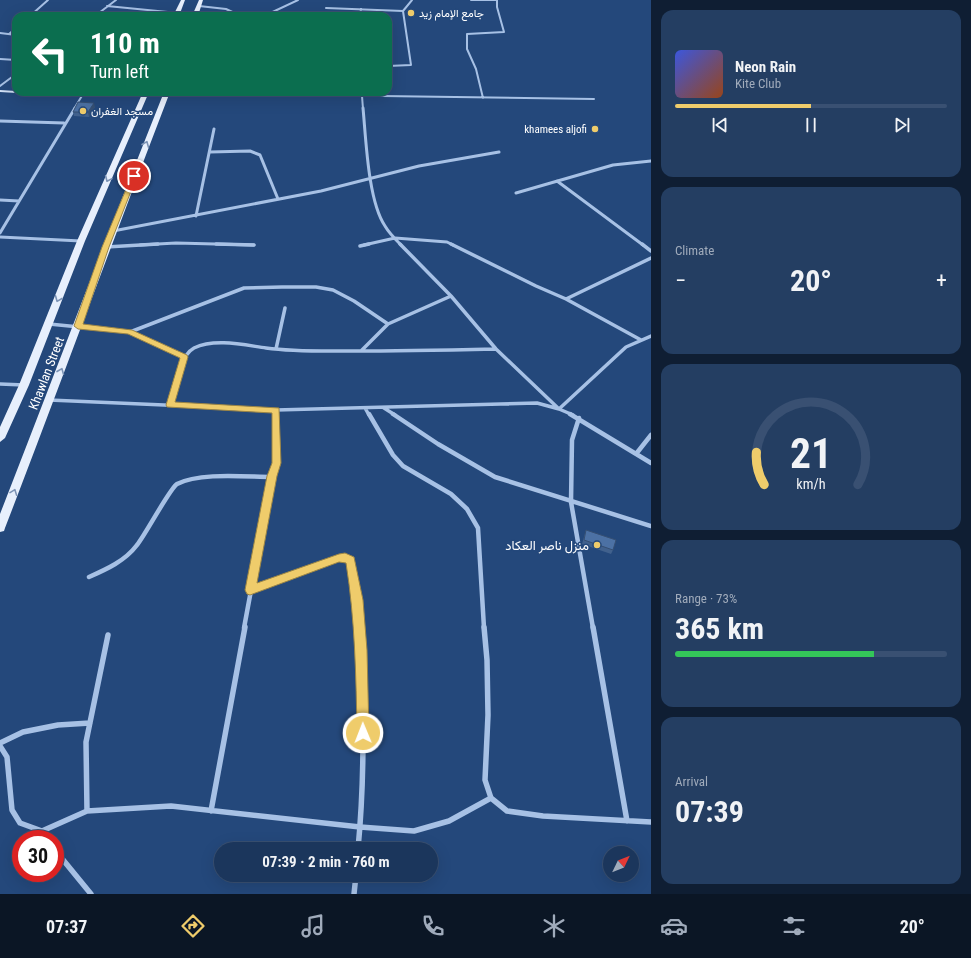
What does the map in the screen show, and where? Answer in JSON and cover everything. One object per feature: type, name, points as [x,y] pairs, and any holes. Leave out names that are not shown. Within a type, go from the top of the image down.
[{"type":"main road","points":[[178,12],[183,0]]},
{"type":"main road","points":[[197,12],[201,0]]},
{"type":"main road","name":"Khawlan Street","points":[[0,438],[24,385],[81,241],[145,96]]},
{"type":"main road","name":"Khawlan Street","points":[[0,528],[78,326],[112,231],[166,96]]},
{"type":"street","points":[[34,12],[48,0]]},
{"type":"street","points":[[100,12],[116,0]]},
{"type":"street","points":[[272,12],[298,0]]},
{"type":"street","points":[[392,66],[411,65],[403,11],[412,0]]},
{"type":"street","points":[[471,0],[497,0],[497,7],[504,32],[467,34],[467,49],[476,69],[483,98]]},
{"type":"street","points":[[107,6],[154,12]]},
{"type":"street","points":[[199,6],[224,7],[235,12]]},
{"type":"street","points":[[326,8],[403,11]]},
{"type":"street","points":[[0,33],[12,34]]},
{"type":"street","points":[[0,59],[12,60]]},
{"type":"street","points":[[0,88],[12,78]]},
{"type":"street","points":[[0,88],[12,88]]},
{"type":"street","points":[[0,88],[12,91]]},
{"type":"street","points":[[0,233],[64,123],[82,96]]},
{"type":"street","points":[[559,409],[496,349],[451,296],[404,249],[384,225],[375,202],[370,178],[362,96],[594,99]]},
{"type":"street","points":[[0,121],[64,123]]},
{"type":"street","points":[[196,216],[214,129]]},
{"type":"street","points":[[210,152],[250,151],[260,155],[278,199]]},
{"type":"street","points":[[112,231],[321,191],[419,166],[499,152]]},
{"type":"street","points":[[516,193],[613,165],[651,161]]},
{"type":"street","points":[[557,181],[651,251]]},
{"type":"street","points":[[0,200],[20,201]]},
{"type":"street","points":[[0,237],[81,241]]},
{"type":"street","points":[[360,246],[395,238],[448,242],[536,286],[566,299],[642,340]]},
{"type":"street","points":[[106,247],[176,243],[254,245]]},
{"type":"street","points":[[566,299],[651,258]]},
{"type":"street","points":[[130,332],[244,288],[320,287],[332,290],[348,297],[388,324]]},
{"type":"street","points":[[361,351],[388,324],[451,296]]},
{"type":"street","points":[[276,349],[285,308]]},
{"type":"street","points":[[48,324],[130,332],[184,357]]},
{"type":"street","points":[[559,409],[626,347],[651,336]]},
{"type":"street","points":[[170,405],[184,357],[193,348],[212,343],[276,349],[361,351],[496,349]]},
{"type":"street","points":[[0,384],[24,385]]},
{"type":"street","points":[[49,400],[276,410],[537,403],[559,409],[579,418],[651,463]]},
{"type":"street","points":[[364,408],[393,455],[403,466],[451,494],[467,509],[478,528],[488,699],[485,780],[491,798],[507,811],[543,816],[651,822]]},
{"type":"street","points":[[384,408],[438,444],[495,477],[651,526]]},
{"type":"street","points":[[211,811],[250,590],[272,476],[277,463],[276,410]]},
{"type":"street","points":[[579,418],[572,440],[571,502],[627,821]]},
{"type":"street","points":[[636,454],[651,435]]},
{"type":"street","points":[[88,577],[113,565],[128,554],[140,540],[176,484],[185,480],[201,478],[272,476]]},
{"type":"street","points":[[250,590],[339,558],[345,557],[351,560],[357,600],[361,650],[363,747],[359,842]]},
{"type":"street","points":[[87,811],[86,742],[108,635]]},
{"type":"street","points":[[0,743],[23,732],[58,725],[90,723]]},
{"type":"street","points":[[0,746],[7,757],[12,810],[20,824],[39,830]]},
{"type":"street","points":[[44,830],[87,811],[171,806],[360,827],[414,831],[449,821],[491,798]]},
{"type":"street","points":[[64,861],[91,894]]},
{"type":"street","points":[[354,894],[355,882]]},
{"type":"building","points":[[78,102],[94,103],[88,112],[73,112]]},
{"type":"building","points":[[586,530],[616,540],[613,550],[584,540]]},
{"type":"place","name":"جامع الإمام زيد","points":[[411,13]]},
{"type":"place","name":"مسجد الغفران","points":[[83,111]]},
{"type":"place","name":"khamees aljofi","points":[[595,129]]},
{"type":"place","name":"منزل ناصر العكاد","points":[[597,545]]},
{"type":"route","points":[[134,176],[106,247],[78,326],[130,332],[184,357],[170,405],[276,410],[278,449],[277,463],[272,476],[250,590],[339,558],[345,557],[351,560],[357,600],[361,650],[363,733]]}]
